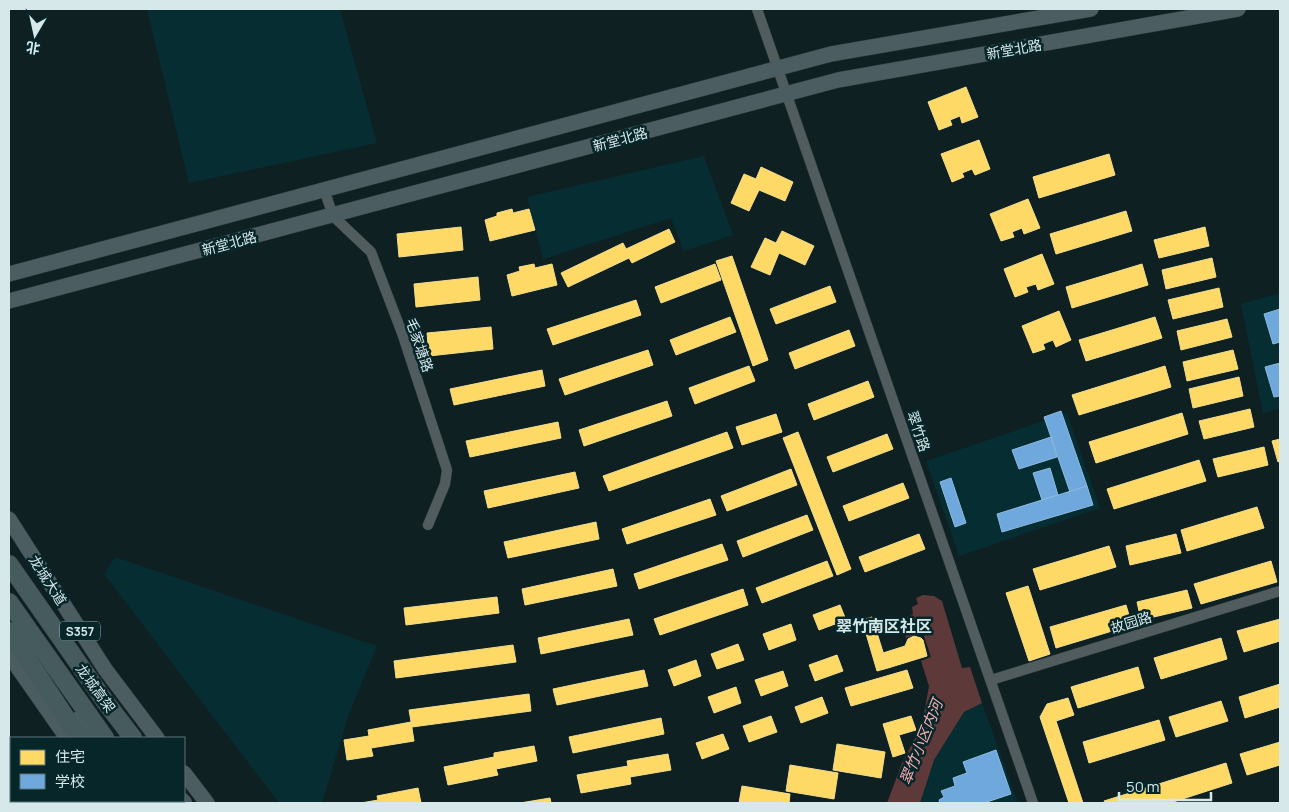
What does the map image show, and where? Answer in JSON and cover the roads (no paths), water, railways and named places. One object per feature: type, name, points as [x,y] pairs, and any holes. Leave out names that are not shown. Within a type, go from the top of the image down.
[{"type":"highway","name":"龙城高架","points":[[9,564],[104,700],[132,737]]},
{"type":"highway","name":"龙城高架","points":[[9,602],[104,737]]},
{"type":"highway","points":[[11,642],[81,737]]},
{"type":"main road","name":"新堂北路","points":[[9,274],[831,54],[1091,9]]},
{"type":"main road","name":"新堂北路","points":[[9,301],[838,80],[1238,9]]},
{"type":"main road","points":[[9,270],[28,269]]},
{"type":"main road","points":[[9,311],[34,294]]},
{"type":"main road","name":"龙城大道","points":[[9,519],[105,669],[156,737]]},
{"type":"main road","points":[[9,619],[75,717],[92,737]]},
{"type":"main road","points":[[11,642],[66,737]]},
{"type":"main road","points":[[185,774],[207,803]]},
{"type":"street","name":"翠竹路","points":[[757,9],[1034,803]]},
{"type":"street","name":"毛家塘路","points":[[324,189],[333,216],[371,252],[402,333],[447,470],[445,484],[428,526]]},
{"type":"street","name":"故园路","points":[[991,680],[1280,591]]},
{"type":"water","name":"翠竹小区内河","points":[[923,595],[934,596],[942,601],[962,668],[970,667],[982,703],[964,712],[934,760],[920,803],[887,803],[902,763],[922,725],[929,686],[921,661],[931,657],[923,633],[906,638],[902,627],[908,625],[907,617],[913,614],[912,607],[918,604],[916,598]]},
{"type":"district","name":"翠竹南区社区","points":[[884,626]]}]
